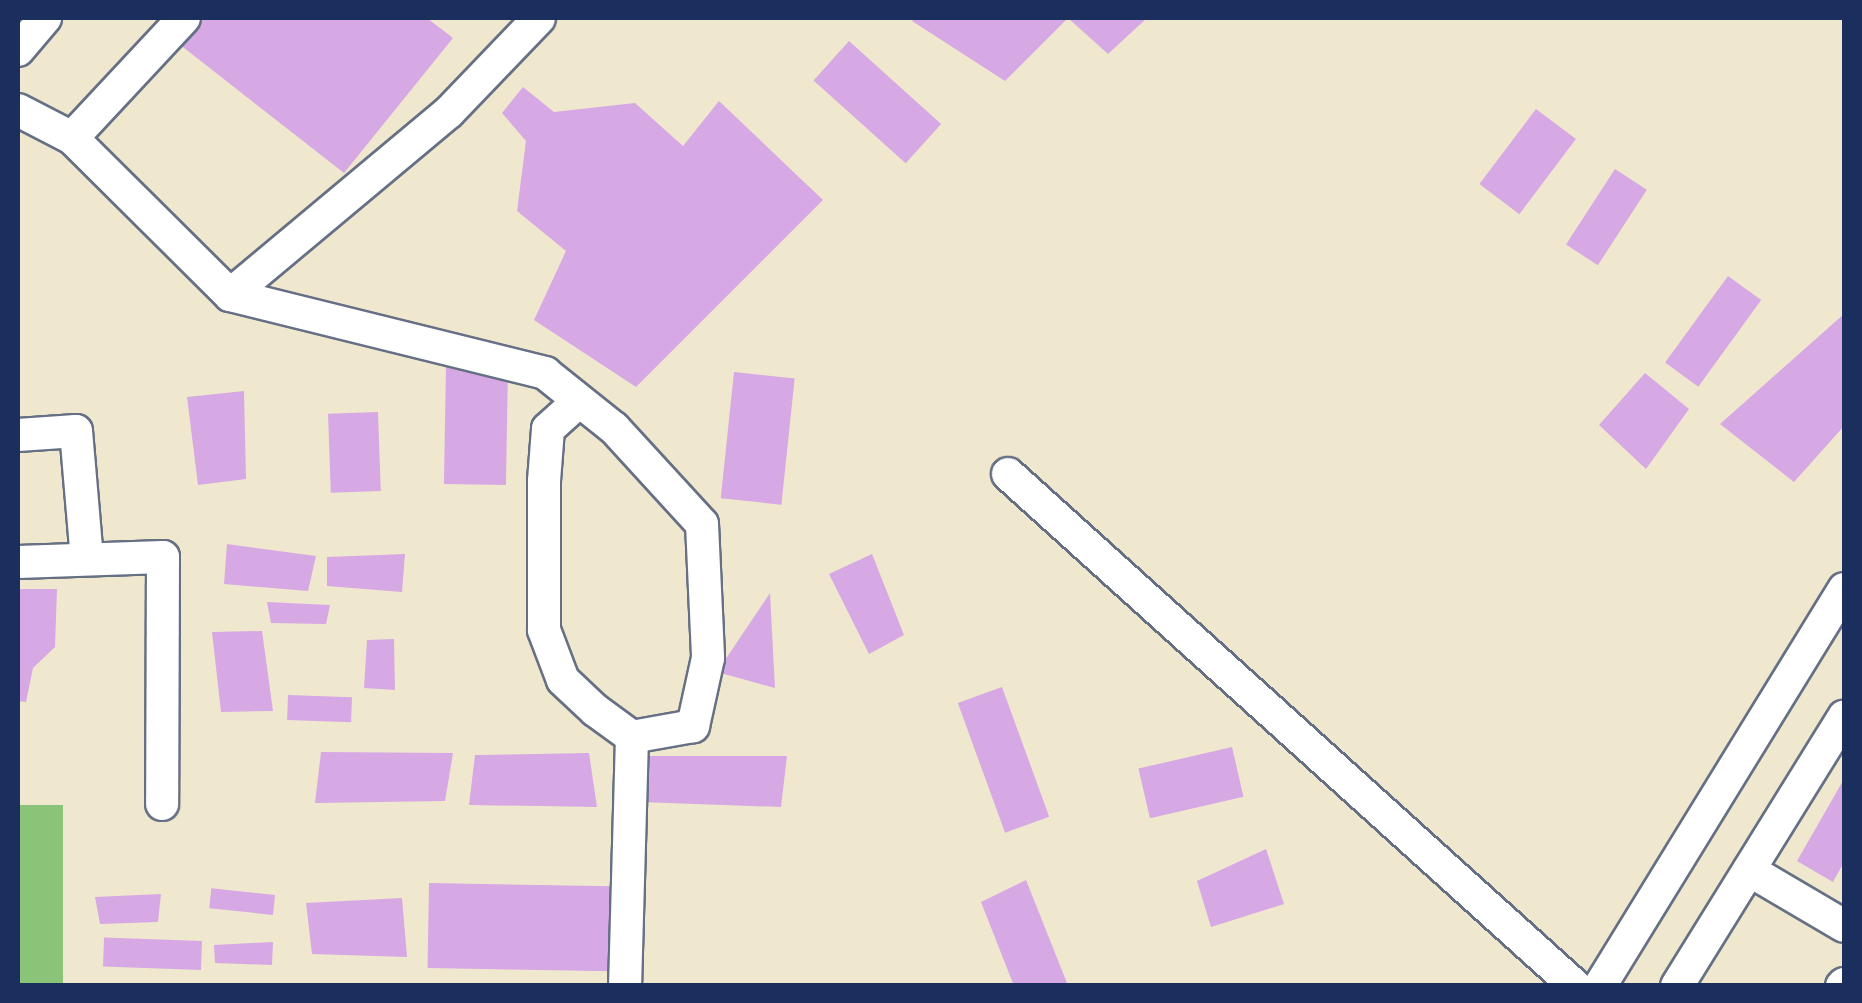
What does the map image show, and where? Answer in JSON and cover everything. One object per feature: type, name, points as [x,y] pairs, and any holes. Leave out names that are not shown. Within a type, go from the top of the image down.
[{"type":"street","points":[[18,50],[46,18]]},
{"type":"street","points":[[72,138],[184,18]]},
{"type":"street","points":[[230,295],[449,112],[539,18]]},
{"type":"street","points":[[18,110],[72,138],[230,295],[545,373],[614,428],[702,524],[708,658],[693,726],[632,737],[594,710],[564,680],[544,630],[548,429],[578,402]]},
{"type":"street","points":[[18,435],[76,431],[88,560]]},
{"type":"street","points":[[1008,474],[1576,986]]},
{"type":"street","points":[[18,562],[163,557],[162,804]]},
{"type":"street","points":[[1600,986],[1844,589]]},
{"type":"street","points":[[1677,986],[1844,717]]},
{"type":"street","points":[[625,986],[632,737]]},
{"type":"street","points":[[1748,870],[1844,926]]},
{"type":"green space","points":[[18,805],[63,805],[63,985],[18,985]]},
{"type":"building","points":[[203,18],[427,18],[453,38],[344,173],[179,44]]},
{"type":"building","points":[[1068,18],[1005,81],[912,21]]},
{"type":"building","points":[[1068,18],[1147,18],[1108,54]]},
{"type":"building","points":[[849,41],[941,124],[906,163],[814,80]]},
{"type":"building","points":[[523,87],[554,112],[635,103],[683,146],[719,101],[823,200],[636,387],[534,320],[566,251],[517,211],[526,141],[502,113]]},
{"type":"building","points":[[1536,109],[1576,139],[1519,214],[1479,184]]},
{"type":"building","points":[[1615,169],[1647,190],[1598,265],[1566,244]]},
{"type":"building","points":[[1728,276],[1761,300],[1698,387],[1665,363]]},
{"type":"building","points":[[1844,314],[1844,426],[1794,482],[1720,424]]},
{"type":"building","points":[[446,365],[508,366],[506,485],[444,484]]},
{"type":"building","points":[[734,372],[795,378],[781,505],[721,498]]},
{"type":"building","points":[[1645,373],[1689,409],[1646,469],[1599,425]]},
{"type":"building","points":[[244,391],[246,479],[198,485],[187,397]]},
{"type":"building","points":[[378,412],[381,491],[331,493],[328,414]]},
{"type":"building","points":[[227,544],[316,556],[308,591],[224,584]]},
{"type":"building","points":[[405,554],[402,592],[327,586],[327,557]]},
{"type":"building","points":[[872,554],[904,635],[869,654],[829,574]]},
{"type":"building","points":[[18,589],[57,589],[55,647],[33,668],[26,702],[18,701]]},
{"type":"building","points":[[770,593],[775,688],[717,672]]},
{"type":"building","points":[[267,602],[330,605],[326,624],[271,623]]},
{"type":"building","points":[[262,631],[273,711],[221,712],[212,632]]},
{"type":"building","points":[[394,639],[395,690],[364,688],[367,640]]},
{"type":"building","points":[[1002,687],[1049,817],[1005,833],[958,703]]},
{"type":"building","points":[[288,695],[352,697],[351,722],[287,720]]},
{"type":"building","points":[[1232,747],[1243,797],[1150,818],[1138,769]]},
{"type":"building","points":[[321,752],[453,753],[445,801],[315,803]]},
{"type":"building","points":[[589,753],[597,807],[469,805],[475,755]]},
{"type":"building","points":[[646,756],[787,756],[781,807],[640,802]]},
{"type":"building","points":[[1844,779],[1844,862],[1833,882],[1797,861]]},
{"type":"building","points":[[1266,849],[1284,904],[1211,927],[1197,881]]},
{"type":"building","points":[[1026,880],[1067,983],[1014,986],[981,902]]},
{"type":"building","points":[[429,883],[614,886],[612,971],[428,968]]},
{"type":"building","points":[[211,888],[275,895],[273,915],[209,908]]},
{"type":"building","points":[[161,894],[158,922],[100,924],[95,897]]},
{"type":"building","points":[[402,898],[407,957],[312,954],[306,903]]},
{"type":"building","points":[[104,938],[202,941],[201,970],[103,967]]},
{"type":"building","points":[[273,942],[272,965],[215,963],[214,945]]}]
